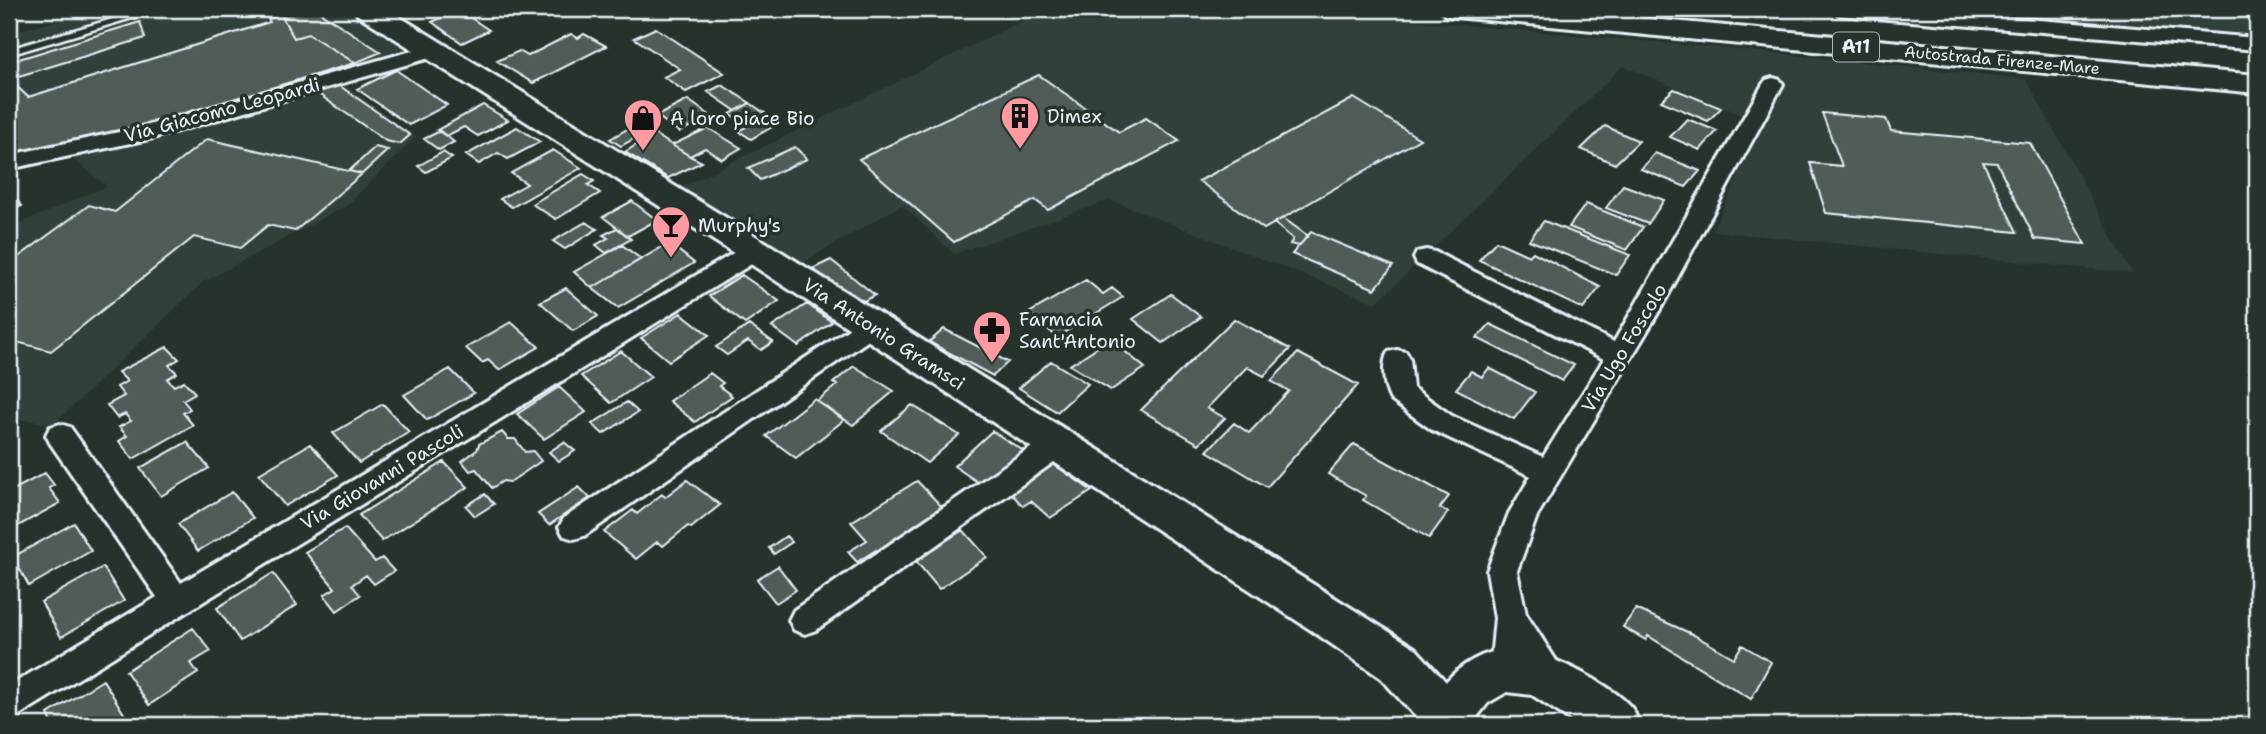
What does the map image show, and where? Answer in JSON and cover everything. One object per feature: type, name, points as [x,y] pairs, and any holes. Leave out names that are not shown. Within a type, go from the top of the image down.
[{"type":"main road","name":"Via Antonio Gramsci","points":[[368,9],[755,251],[1398,663],[1471,700]]},
{"type":"main road","name":"Autostrada Firenze-Mare","points":[[1455,9],[2257,84]]},
{"type":"main road","name":"Autostrada Firenze-Mare","points":[[1607,9],[2257,65]]},
{"type":"main road","points":[[1471,700],[1530,671],[1554,682],[1615,725]]},
{"type":"street","points":[[1840,9],[2257,44]]},
{"type":"street","name":"Via Giacomo Leopardi","points":[[9,162],[141,134],[433,51]]},
{"type":"street","name":"Via Ugo Foscolo","points":[[1554,682],[1511,618],[1502,571],[1524,513],[1620,356],[1773,84]]},
{"type":"street","name":"Via Giovanni Pascoli","points":[[9,703],[755,251]]},
{"type":"street","points":[[1426,258],[1620,356]]},
{"type":"street","points":[[574,527],[870,327]]},
{"type":"street","points":[[1397,359],[1400,393],[1442,422],[1549,472]]},
{"type":"street","points":[[60,435],[177,601]]},
{"type":"street","points":[[805,620],[1058,444]]},
{"type":"street","name":"Via Ugo Foscolo","points":[[1471,700],[1511,618]]},
{"type":"lane","points":[[9,52],[157,9]]},
{"type":"shaded area","points":[[103,9],[238,9],[253,20],[286,9],[344,9],[405,49],[329,73],[416,137],[346,206],[203,282],[54,424],[9,418],[9,228],[107,186],[57,146],[9,157],[9,33]]},
{"type":"shaded area","points":[[1047,9],[1284,9],[1742,50],[2026,79],[2132,273],[1712,231],[1764,124],[1623,66],[1376,303],[1110,200],[954,254],[902,205],[802,263],[681,187]]},
{"type":"shaded area","points":[[1970,9],[2257,9],[2257,40],[2050,23],[2046,15]]},
{"type":"building","points":[[315,9],[381,52],[355,63],[308,34],[294,38],[282,17]]},
{"type":"building","points":[[459,10],[489,30],[462,43],[432,22]]},
{"type":"building","points":[[281,15],[294,38],[308,34],[355,63],[145,125],[9,154],[9,79],[28,97],[270,22],[268,19]]},
{"type":"building","points":[[140,22],[145,38],[9,79],[9,62]]},
{"type":"building","points":[[656,28],[724,73],[686,92],[664,77],[680,69],[634,38]]},
{"type":"building","points":[[571,34],[578,38],[584,34],[606,46],[533,83],[497,61],[519,51],[528,56]]},
{"type":"building","points":[[396,70],[447,105],[409,125],[357,89]]},
{"type":"building","name":"Dimex","points":[[1039,75],[1119,132],[1146,118],[1179,141],[1048,210],[1035,200],[954,242],[859,159]]},
{"type":"building","points":[[337,84],[410,135],[400,144],[386,141],[317,93]]},
{"type":"building","points":[[722,85],[750,103],[736,111],[708,92]]},
{"type":"building","points":[[1674,89],[1721,108],[1708,121],[1661,101]]},
{"type":"building","points":[[1354,98],[1420,139],[1264,229],[1199,181]]},
{"type":"building","points":[[688,100],[711,116],[679,132],[657,116]]},
{"type":"building","points":[[750,103],[779,123],[751,139],[739,131],[748,126],[730,114]]},
{"type":"building","points":[[483,105],[508,120],[478,136],[464,127],[446,136],[437,130]]},
{"type":"building","points":[[1822,113],[1886,119],[1891,131],[2030,143],[2085,244],[2035,239],[1997,163],[1983,162],[2017,232],[1826,213],[1810,163],[1842,166]]},
{"type":"building","points":[[1687,119],[1717,131],[1700,150],[1670,137]]},
{"type":"building","points":[[643,120],[654,127],[621,146],[610,139]]},
{"type":"building","points":[[1605,126],[1639,141],[1615,164],[1581,149]]},
{"type":"building","points":[[517,127],[540,142],[508,159],[498,153],[479,164],[466,155]]},
{"type":"building","points":[[708,128],[741,148],[722,159],[705,148],[690,156],[672,145]]},
{"type":"building","points":[[440,131],[454,142],[439,150],[424,139]]},
{"type":"building","points":[[654,134],[702,162],[668,178],[625,152]]},
{"type":"building","points":[[207,139],[362,174],[295,231],[268,225],[240,248],[194,237],[51,351],[9,340],[9,264],[89,205],[115,212]]},
{"type":"building","points":[[375,147],[388,150],[362,174],[349,171]]},
{"type":"building","points":[[795,147],[807,159],[760,180],[748,168]]},
{"type":"building","points":[[553,150],[581,168],[512,207],[500,199],[527,184],[511,173]]},
{"type":"building","points":[[443,152],[452,158],[426,172],[418,166]]},
{"type":"building","points":[[1655,153],[1700,171],[1686,187],[1641,169]]},
{"type":"building","points":[[583,174],[594,181],[588,185],[600,193],[556,219],[532,204]]},
{"type":"building","points":[[1623,185],[1664,200],[1648,224],[1606,208]]},
{"type":"building","points":[[9,191],[22,206],[9,212]]},
{"type":"building","points":[[632,201],[657,220],[628,236],[603,217]]},
{"type":"building","points":[[1586,204],[1643,227],[1627,250],[1569,227]]},
{"type":"building","points":[[1283,218],[1308,236],[1299,246],[1290,244],[1293,239],[1274,223]]},
{"type":"building","points":[[1544,221],[1630,255],[1616,275],[1529,240]]},
{"type":"building","points":[[586,222],[597,229],[565,249],[553,241]]},
{"type":"building","points":[[617,228],[631,239],[606,253],[596,245],[608,238],[603,235]]},
{"type":"building","points":[[1311,232],[1393,266],[1375,289],[1292,254]]},
{"type":"building","points":[[1496,241],[1529,256],[1533,252],[1600,287],[1583,309],[1479,260]]},
{"type":"building","points":[[669,243],[694,263],[618,308],[592,288]]},
{"type":"building","points":[[622,245],[641,259],[592,288],[574,272]]},
{"type":"building","points":[[831,260],[875,295],[862,302],[847,295],[812,269]]},
{"type":"building","points":[[742,275],[779,301],[745,324],[709,296]]},
{"type":"building","points":[[1086,280],[1103,294],[1112,288],[1123,297],[1057,337],[1029,313]]},
{"type":"building","points":[[566,288],[598,316],[573,331],[540,302]]},
{"type":"building","points":[[1171,294],[1201,317],[1163,343],[1133,319]]},
{"type":"building","points":[[807,304],[832,322],[798,346],[772,327]]},
{"type":"building","points":[[681,313],[709,335],[669,361],[641,338]]},
{"type":"building","points":[[1234,319],[1290,349],[1264,376],[1247,367],[1207,408],[1225,418],[1199,444],[1141,410]]},
{"type":"building","points":[[511,322],[539,347],[499,370],[488,360],[482,363],[466,348]]},
{"type":"building","points":[[1490,324],[1574,365],[1562,381],[1477,338]]},
{"type":"building","points":[[749,325],[773,342],[761,350],[748,341],[727,355],[716,347]]},
{"type":"building","points":[[944,329],[1008,362],[993,376],[929,342]]},
{"type":"building","points":[[1110,339],[1145,368],[1111,390],[1070,365]]},
{"type":"building","points":[[167,347],[179,359],[169,365],[177,373],[167,379],[174,386],[184,381],[195,393],[183,400],[190,409],[183,413],[193,425],[133,459],[119,441],[127,436],[119,427],[131,421],[125,414],[117,418],[107,405],[124,396],[117,387],[127,381],[118,372]]},
{"type":"building","points":[[621,351],[651,377],[611,403],[581,376]]},
{"type":"building","points":[[1298,353],[1358,385],[1267,487],[1207,451],[1234,423],[1249,433],[1289,391],[1271,381]]},
{"type":"building","points":[[1051,361],[1088,384],[1057,412],[1019,388]]},
{"type":"building","points":[[854,366],[894,391],[853,425],[817,401],[837,385],[833,383]]},
{"type":"building","points":[[1489,368],[1535,392],[1514,419],[1456,389],[1471,371],[1482,377]]},
{"type":"building","points":[[450,369],[474,393],[427,420],[404,395]]},
{"type":"building","points":[[710,373],[723,383],[719,386],[732,396],[695,422],[669,401]]},
{"type":"building","points":[[559,387],[586,412],[544,439],[517,414]]},
{"type":"building","points":[[814,399],[844,420],[796,458],[766,436]]},
{"type":"building","points":[[627,402],[638,412],[603,434],[592,424]]},
{"type":"building","points":[[383,404],[409,432],[359,463],[333,433]]},
{"type":"building","points":[[912,405],[959,435],[927,463],[881,431]]},
{"type":"building","points":[[992,431],[1027,453],[996,482],[987,476],[979,483],[954,466]]},
{"type":"building","points":[[502,432],[508,439],[515,439],[525,452],[533,451],[541,461],[510,482],[503,481],[492,488],[476,469],[470,471],[462,461],[477,450],[479,444]]},
{"type":"building","points":[[187,442],[209,468],[161,496],[140,468]]},
{"type":"building","points":[[564,442],[575,451],[559,461],[549,452]]},
{"type":"building","points":[[310,444],[338,475],[285,506],[259,474]]},
{"type":"building","points":[[1354,444],[1449,496],[1440,508],[1448,512],[1429,538],[1363,500],[1366,496],[1328,474]]},
{"type":"building","points":[[1049,461],[1092,491],[1050,518],[1031,501],[1023,506],[1006,488]]},
{"type":"building","points":[[444,462],[468,487],[382,541],[359,515]]},
{"type":"building","points":[[45,473],[54,485],[49,488],[60,503],[9,531],[9,492]]},
{"type":"building","points":[[687,480],[720,505],[663,546],[657,542],[636,559],[604,532],[633,510],[637,514],[662,494],[665,497]]},
{"type":"building","points":[[917,481],[946,511],[880,554],[876,550],[857,562],[848,552],[867,540],[851,522]]},
{"type":"building","points":[[579,487],[590,498],[549,525],[538,514]]},
{"type":"building","points":[[232,492],[253,518],[198,551],[178,524]]},
{"type":"building","points":[[485,494],[494,504],[475,516],[466,506]]},
{"type":"building","points":[[74,523],[91,551],[29,586],[13,557]]},
{"type":"building","points":[[345,528],[375,562],[382,558],[394,571],[374,584],[366,575],[352,585],[360,595],[337,611],[324,595],[335,588],[305,552]]},
{"type":"building","points":[[963,530],[987,557],[939,589],[915,560]]},
{"type":"building","points":[[786,536],[792,542],[774,554],[769,548]]},
{"type":"building","points":[[778,566],[796,590],[776,603],[757,579]]},
{"type":"building","points":[[103,567],[124,601],[61,637],[41,602]]},
{"type":"building","points":[[273,573],[297,605],[240,641],[217,608]]},
{"type":"building","points":[[1636,609],[1692,634],[1734,658],[1742,645],[1771,662],[1751,699],[1648,636],[1646,640],[1623,627]]},
{"type":"building","points":[[193,628],[211,651],[191,663],[198,673],[149,705],[126,671]]},
{"type":"building","points":[[103,680],[131,725],[53,725],[48,714]]},
{"type":"place","name":"Dimex","points":[[1020,150]]},
{"type":"place","name":"A loro piace Bio","points":[[643,152]]},
{"type":"place","name":"Murphy's","points":[[671,259]]},
{"type":"place","name":"Farmacia Sant'Antonio","points":[[992,364]]}]
